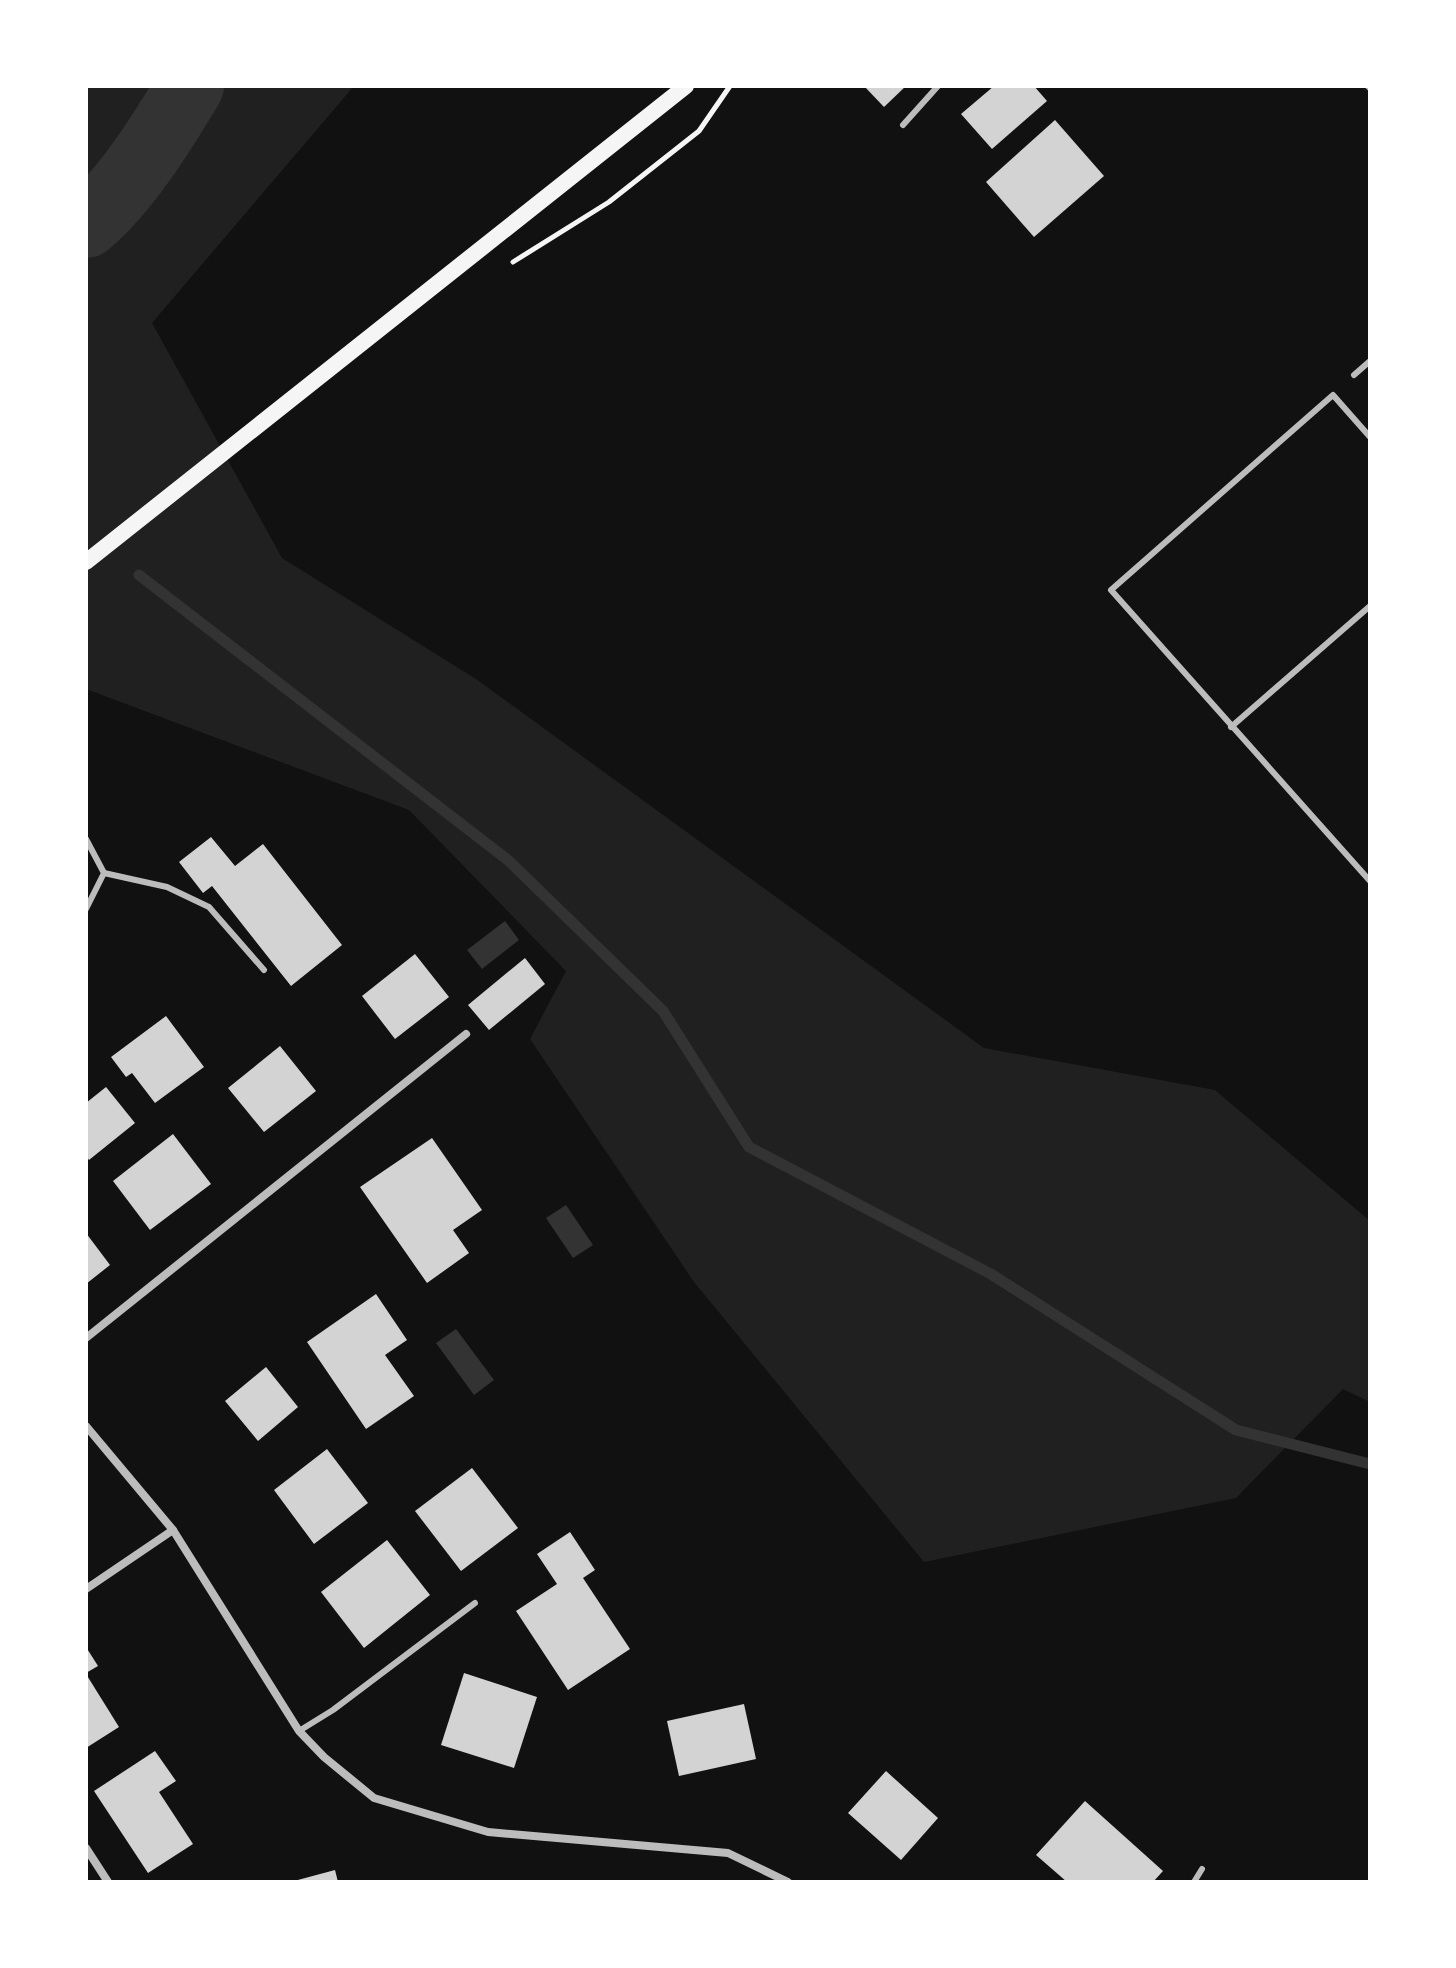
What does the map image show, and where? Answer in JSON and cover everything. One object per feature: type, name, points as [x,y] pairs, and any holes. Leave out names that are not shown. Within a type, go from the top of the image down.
[{"type":"main road","points":[[86,562],[686,86]]},
{"type":"street","points":[[86,1338],[466,1034]]},
{"type":"street","points":[[86,1426],[173,1530],[299,1731],[324,1757],[374,1798],[488,1832],[728,1853],[788,1882]]},
{"type":"street","points":[[86,1589],[173,1530]]},
{"type":"street","points":[[86,1848],[108,1882]]},
{"type":"lane","points":[[903,125],[938,86]]},
{"type":"lane","points":[[1354,375],[1370,361]]},
{"type":"lane","points":[[1370,437],[1333,395],[1111,590],[1370,881]]},
{"type":"lane","points":[[1231,727],[1370,606]]},
{"type":"lane","points":[[86,839],[104,873],[167,887],[209,907],[264,970]]},
{"type":"lane","points":[[86,909],[104,873]]},
{"type":"lane","points":[[299,1731],[333,1710],[475,1603]]},
{"type":"lane","points":[[1194,1882],[1202,1869]]},
{"type":"shaded area","points":[[86,86],[354,86],[152,323],[282,558],[476,679],[984,1048],[1215,1090],[1370,1221],[1370,1402],[1343,1389],[1236,1498],[924,1562],[694,1282],[530,1039],[566,971],[409,810],[86,689]]},
{"type":"shaded area","points":[[505,921],[519,940],[482,969],[467,950]]},
{"type":"shaded area","points":[[566,1205],[593,1245],[573,1258],[546,1218]]},
{"type":"shaded area","points":[[456,1329],[494,1380],[474,1395],[436,1343]]},
{"type":"building","points":[[864,86],[906,86],[884,107]]},
{"type":"building","points":[[994,86],[1034,86],[1047,101],[992,149],[961,114]]},
{"type":"building","points":[[1055,120],[1104,176],[1034,237],[986,182]]},
{"type":"building","points":[[211,837],[235,866],[263,844],[342,945],[291,986],[212,886],[203,893],[179,862]]},
{"type":"building","points":[[415,954],[449,997],[395,1039],[362,996]]},
{"type":"building","points":[[525,958],[545,984],[489,1030],[468,1005]]},
{"type":"building","points":[[166,1016],[204,1067],[155,1103],[132,1073],[126,1077],[111,1057]]},
{"type":"building","points":[[280,1046],[316,1091],[264,1132],[228,1088]]},
{"type":"building","points":[[106,1087],[135,1123],[89,1160],[86,1156],[86,1103]]},
{"type":"building","points":[[173,1134],[211,1184],[150,1230],[113,1181]]},
{"type":"building","points":[[432,1138],[482,1210],[453,1230],[469,1253],[427,1283],[360,1187]]},
{"type":"building","points":[[86,1233],[110,1265],[86,1284]]},
{"type":"building","points":[[376,1294],[407,1340],[385,1355],[414,1396],[366,1429],[307,1342]]},
{"type":"building","points":[[266,1367],[298,1407],[258,1441],[225,1401]]},
{"type":"building","points":[[327,1449],[368,1503],[314,1544],[274,1490]]},
{"type":"building","points":[[472,1468],[518,1528],[461,1571],[415,1511]]},
{"type":"building","points":[[570,1532],[595,1570],[583,1578],[630,1649],[568,1690],[516,1611],[557,1584],[537,1554]]},
{"type":"building","points":[[387,1540],[430,1595],[364,1648],[321,1592]]},
{"type":"building","points":[[86,1647],[98,1666],[86,1673]]},
{"type":"building","points":[[464,1673],[537,1697],[514,1768],[441,1745]]},
{"type":"building","points":[[86,1674],[119,1727],[86,1748]]},
{"type":"building","points":[[744,1704],[756,1759],[679,1776],[667,1721]]},
{"type":"building","points":[[155,1751],[176,1781],[159,1792],[193,1844],[148,1873],[94,1791]]},
{"type":"building","points":[[886,1771],[938,1818],[901,1860],[848,1813]]},
{"type":"building","points":[[1085,1801],[1163,1871],[1153,1882],[1067,1882],[1036,1855]]},
{"type":"building","points":[[335,1870],[338,1882],[294,1882],[294,1881]]},
{"type":"waterway","points":[[86,224],[129,178],[190,86]]},
{"type":"waterway","points":[[139,575],[509,861],[663,1011],[749,1147],[991,1274],[1236,1430],[1370,1464]]}]
